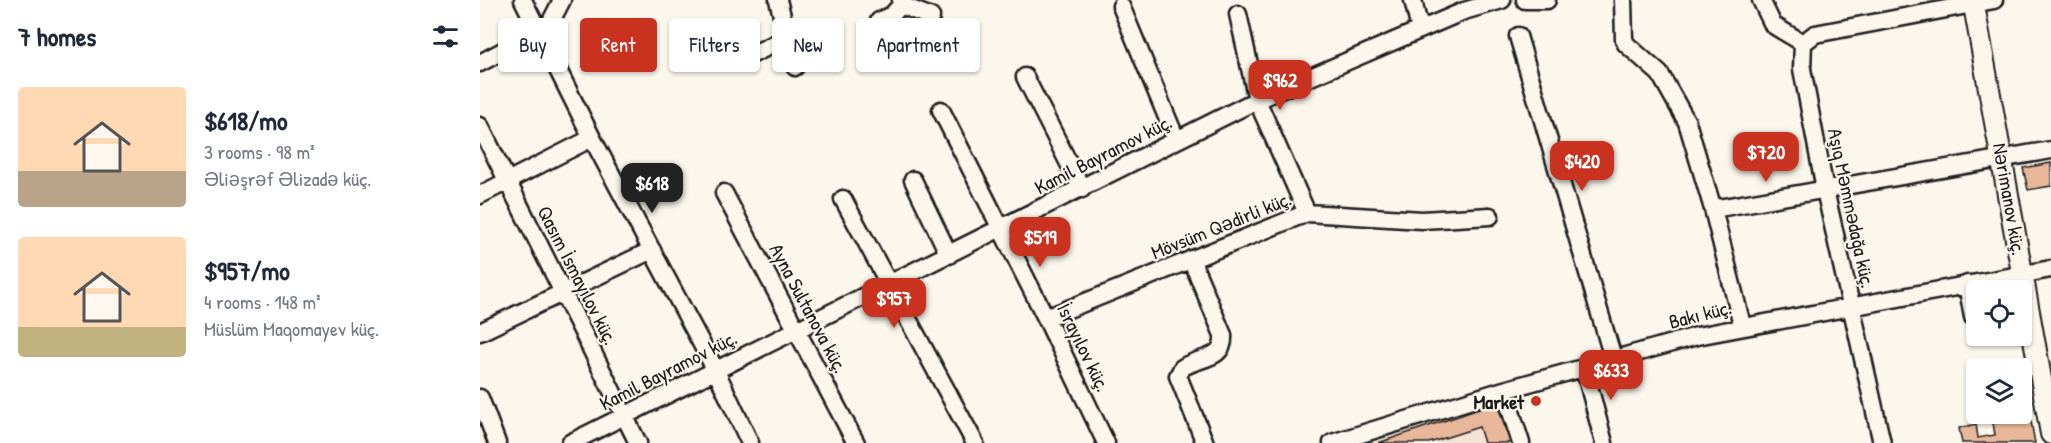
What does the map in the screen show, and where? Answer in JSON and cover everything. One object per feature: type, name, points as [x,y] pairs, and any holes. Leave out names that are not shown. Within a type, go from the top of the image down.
[{"type":"main road","name":"Nərimanov küç.","points":[[1974,2],[2051,434]]},
{"type":"street","points":[[523,0],[532,18]]},
{"type":"street","points":[[553,18],[562,0]]},
{"type":"street","points":[[778,0],[783,18]]},
{"type":"street","points":[[1413,0],[1420,30]]},
{"type":"street","name":"Kamil Bayramov küç.","points":[[570,443],[1257,100],[1464,11],[1502,0]]},
{"type":"street","points":[[1525,0],[1547,0]]},
{"type":"street","points":[[1623,0],[1624,39],[1660,74],[1687,122],[1713,209],[1742,325]]},
{"type":"street","points":[[1761,0],[1773,25],[1803,43],[1815,34],[1994,0]]},
{"type":"street","points":[[886,18],[892,15],[901,2],[931,17]]},
{"type":"street","points":[[1121,6],[1176,139]]},
{"type":"street","points":[[1238,14],[1257,100],[1307,213]]},
{"type":"street","points":[[1518,36],[1613,358]]},
{"type":"street","name":"Aşıq Məmmədağa küç.","points":[[1803,43],[1802,69],[1826,190],[1882,443]]},
{"type":"street","points":[[480,63],[498,54]]},
{"type":"street","points":[[559,72],[715,369],[750,443]]},
{"type":"street","points":[[1025,77],[1082,189]]},
{"type":"street","name":"İsrayılov küç.","points":[[941,110],[1106,443]]},
{"type":"street","name":"Qasım İsmayılov küç.","points":[[480,126],[638,443]]},
{"type":"street","points":[[480,195],[592,138]]},
{"type":"street","points":[[1713,209],[2051,150]]},
{"type":"street","points":[[913,180],[949,255]]},
{"type":"street","name":"Ayna Sultanova küç.","points":[[724,194],[856,443]]},
{"type":"street","points":[[843,199],[975,443]]},
{"type":"street","name":"Mövsüm Qədirli küç.","points":[[1046,318],[1307,213],[1422,220],[1490,216]]},
{"type":"street","points":[[480,332],[652,250]]},
{"type":"street","points":[[1191,259],[1223,334],[1224,345],[1222,350],[1215,354],[1182,368],[1178,375],[1205,443]]},
{"type":"street","name":"Bakı küç.","points":[[1989,280],[2051,269]]},
{"type":"street","name":"Bakı küç.","points":[[1332,443],[1613,358],[1742,325],[1966,284]]},
{"type":"street","points":[[1584,367],[1604,443]]},
{"type":"street","points":[[1504,390],[1521,443]]},
{"type":"street","points":[[480,398],[497,443]]},
{"type":"shaded area","points":[[1500,399],[1514,443],[1353,443]]},
{"type":"building","points":[[2051,163],[2051,186],[2028,190],[2023,168]]},
{"type":"building","points":[[1497,403],[1510,443],[1484,443],[1479,427],[1429,443],[1378,443]]},
{"type":"building","points":[[1976,424],[1978,438],[1995,435],[1993,424],[2031,424],[2035,443],[1962,443],[1959,428]]},
{"type":"place","name":"Market","points":[[1536,401]]}]
